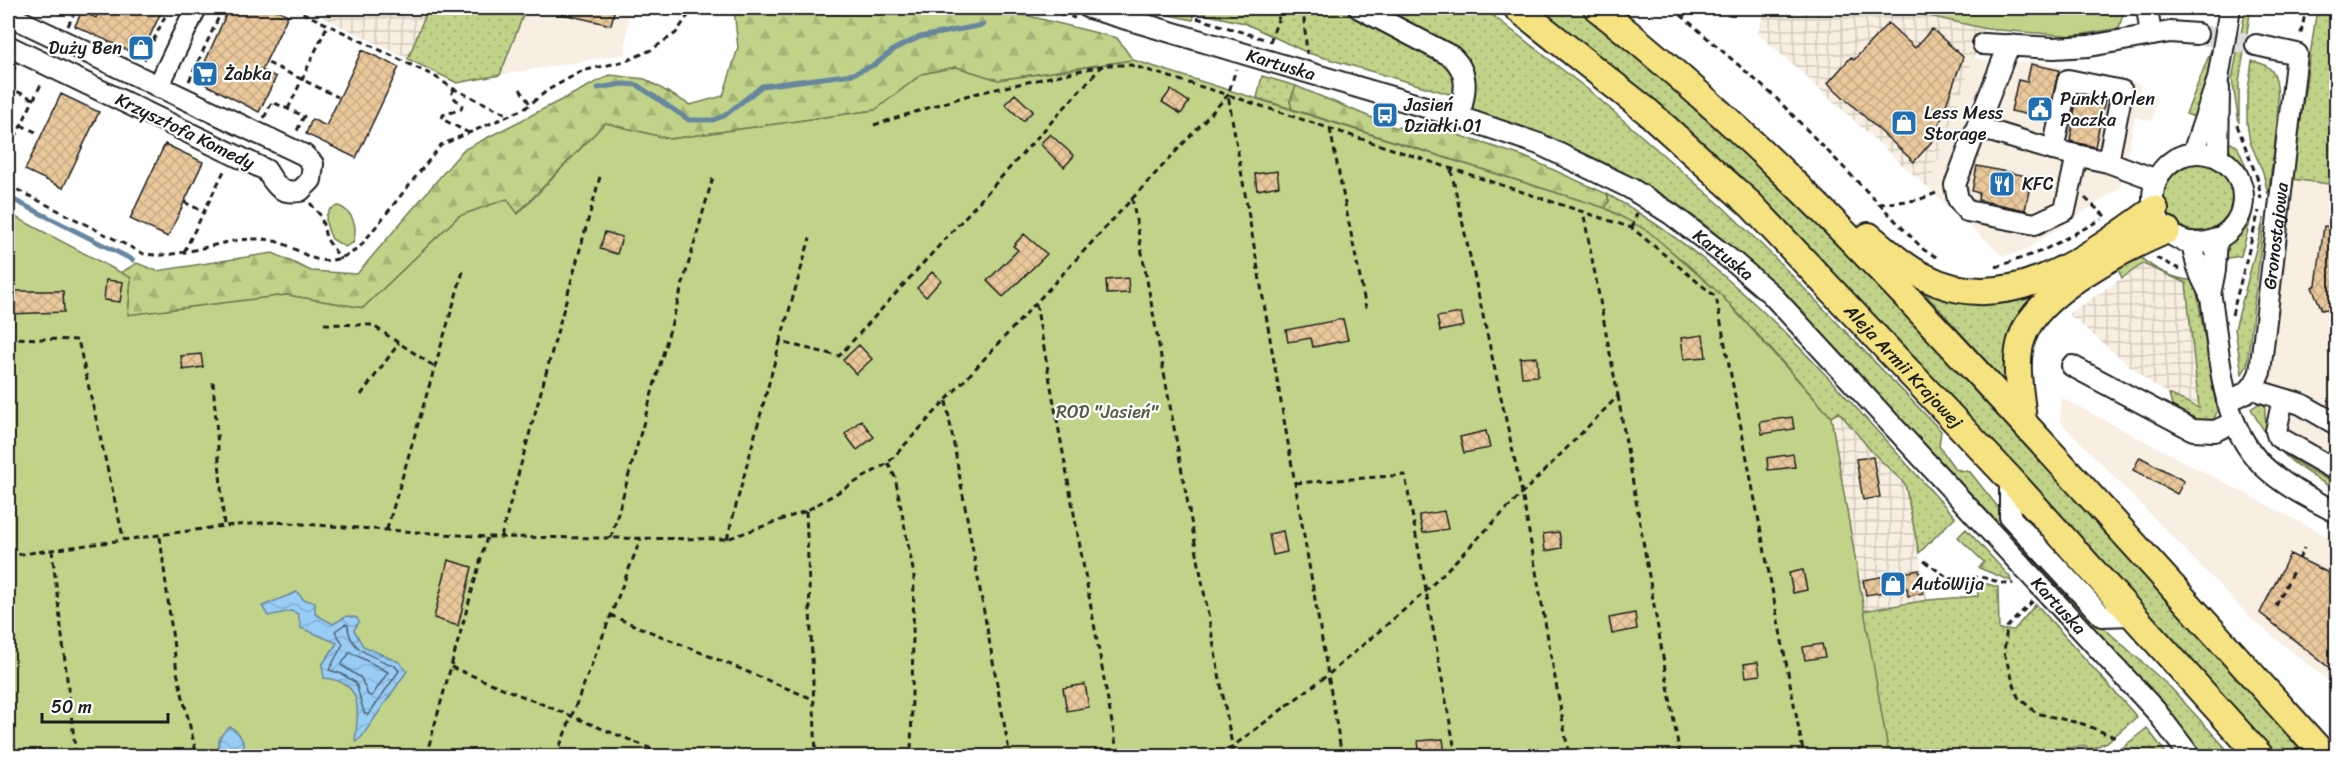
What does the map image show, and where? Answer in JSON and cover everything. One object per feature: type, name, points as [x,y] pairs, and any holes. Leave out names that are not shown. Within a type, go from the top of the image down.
[{"type":"main road","points":[[1507,8],[1561,40]]},
{"type":"main road","name":"Aleja Armii Krajowej","points":[[1517,8],[1561,40],[1648,112],[1751,205],[2010,479],[2260,756]]},
{"type":"main road","points":[[1597,8],[1695,90],[1809,195],[2024,421],[2325,756]]},
{"type":"main road","points":[[1809,195],[1925,278],[1950,287],[1997,293],[2037,282],[2161,220]]},
{"type":"main road","points":[[2024,421],[2018,371],[2021,339],[2037,310],[2056,293],[2161,220]]},
{"type":"street","name":"Krzysztofa Komedy","points":[[158,87],[196,8]]},
{"type":"street","points":[[1359,8],[1451,56],[1458,63],[1466,81],[1459,117]]},
{"type":"street","points":[[2147,8],[2151,35]]},
{"type":"street","points":[[2193,153],[2218,79],[2230,8]]},
{"type":"street","name":"Kartuska","points":[[1086,14],[1459,117],[1539,144],[1594,169],[1671,213],[1778,302],[2156,711],[2190,756]]},
{"type":"street","name":"Krzysztofa Komedy","points":[[8,15],[304,155],[313,164],[311,180],[300,191],[284,192],[276,187],[266,170],[8,46]]},
{"type":"street","points":[[1983,44],[2089,46],[2170,32],[2197,34]]},
{"type":"street","points":[[2009,45],[1955,185],[1958,199],[1968,211],[2035,224],[2065,210],[2078,155]]},
{"type":"street","points":[[2256,45],[2297,54]]},
{"type":"street","name":"Gronostajowa","points":[[2254,387],[2260,372],[2297,54]]},
{"type":"street","points":[[2218,79],[2218,157]]},
{"type":"street","points":[[2053,150],[2068,81],[2111,89],[2122,92],[2108,162]]},
{"type":"street","points":[[1977,127],[2053,150],[2108,162],[2157,180]]},
{"type":"street","points":[[2193,153],[2218,157],[2236,174],[2243,199],[2236,223],[2217,239],[2192,242],[2178,238],[2161,220],[2154,189],[2157,180],[2172,162],[2193,153]]},
{"type":"street","points":[[2210,295],[2216,270],[2217,239]]},
{"type":"street","points":[[2192,242],[2199,272],[2210,295],[2227,401],[2234,422],[2250,451],[2268,471],[2294,490],[2337,512]]},
{"type":"street","points":[[2072,366],[2193,430],[2216,431],[2234,422]]},
{"type":"street","points":[[2227,401],[2241,396],[2254,387],[2261,392],[2301,404],[2337,424]]},
{"type":"street","points":[[2283,399],[2276,431],[2278,437],[2337,470]]},
{"type":"path","points":[[65,32],[76,9],[73,8]]},
{"type":"path","points":[[143,61],[169,8]]},
{"type":"path","points":[[189,83],[223,8]]},
{"type":"path","points":[[293,8],[434,76],[509,116]]},
{"type":"path","points":[[626,61],[651,50],[676,33],[693,8]]},
{"type":"path","points":[[1040,8],[1086,14]]},
{"type":"path","points":[[1270,42],[1282,8]]},
{"type":"path","points":[[1303,8],[1307,59]]},
{"type":"path","points":[[1673,8],[1774,96],[1924,250],[1945,261]]},
{"type":"path","points":[[2002,8],[2004,15]]},
{"type":"path","points":[[2290,8],[2290,10],[2305,14],[2297,54]]},
{"type":"path","points":[[288,109],[328,24]]},
{"type":"path","points":[[268,63],[338,97]]},
{"type":"path","points":[[780,342],[839,356],[1103,65]]},
{"type":"path","points":[[874,125],[969,95],[1103,65],[1131,65],[1632,228],[1716,297],[1804,756]]},
{"type":"path","points":[[13,132],[17,134],[45,77]]},
{"type":"path","points":[[8,87],[34,99]]},
{"type":"path","points":[[454,88],[451,94],[462,105],[461,109],[443,115],[442,119],[469,133]]},
{"type":"path","points":[[520,89],[530,104]]},
{"type":"path","points":[[8,556],[160,537],[224,526],[274,522],[487,537],[727,538],[806,511],[888,463],[1231,90]]},
{"type":"path","points":[[1227,96],[1342,756]]},
{"type":"path","points":[[262,124],[272,102],[304,116],[293,140]]},
{"type":"path","points":[[21,125],[40,134]]},
{"type":"path","points":[[1330,129],[1366,308]]},
{"type":"path","points":[[2240,134],[2258,180],[2261,198],[2245,267]]},
{"type":"path","points":[[184,253],[228,162]]},
{"type":"path","points":[[1451,170],[1522,492],[1569,756]]},
{"type":"path","points":[[501,537],[601,173]]},
{"type":"path","points":[[611,538],[713,177]]},
{"type":"path","points":[[2071,184],[2106,217]]},
{"type":"path","points":[[1879,204],[1918,200],[1955,185]]},
{"type":"path","points":[[1132,198],[1234,756]]},
{"type":"path","points":[[184,202],[204,212]]},
{"type":"path","points":[[310,203],[321,216],[326,238],[341,260]]},
{"type":"path","points":[[1632,228],[1640,208]]},
{"type":"path","points":[[1583,211],[1618,396],[1680,756]]},
{"type":"path","points":[[1986,269],[2042,251],[2112,214]]},
{"type":"path","points":[[727,538],[810,238]]},
{"type":"path","points":[[2146,253],[2189,273]]},
{"type":"path","points":[[387,529],[464,267]]},
{"type":"path","points":[[1036,303],[1118,756]]},
{"type":"path","points":[[324,324],[372,325],[435,367]]},
{"type":"path","points":[[8,338],[78,340],[124,541]]},
{"type":"path","points":[[361,395],[399,342]]},
{"type":"path","points":[[213,382],[224,526]]},
{"type":"path","points":[[1220,756],[1329,674],[1425,592],[1618,396]]},
{"type":"path","points":[[946,401],[1010,756]]},
{"type":"path","points":[[888,463],[895,477],[914,575],[911,756]]},
{"type":"path","points":[[1296,483],[1404,475],[1456,756]]},
{"type":"path","points":[[806,511],[816,756]]},
{"type":"path","points":[[160,537],[177,672],[197,756]]},
{"type":"path","points":[[426,756],[487,537]]},
{"type":"path","points":[[556,756],[641,538]]},
{"type":"path","points":[[2299,559],[2304,548]]},
{"type":"path","points":[[52,550],[76,756]]},
{"type":"path","points":[[1924,561],[1950,579],[1981,577],[2010,585],[2028,570]]},
{"type":"path","points":[[2276,606],[2294,569]]},
{"type":"path","points":[[2030,592],[2035,599],[2007,627],[2004,652],[2018,697],[2037,714],[2084,724],[2119,739]]},
{"type":"path","points":[[610,615],[813,699]]},
{"type":"path","points":[[451,667],[669,756]]},
{"type":"shaded area","points":[[324,8],[428,8],[408,59],[321,16]]},
{"type":"shaded area","points":[[526,8],[629,8],[625,54],[500,75]]},
{"type":"shaded area","name":"Less Mess Storage","points":[[1765,8],[1886,8],[1984,29],[1928,188],[1758,33]]},
{"type":"shaded area","points":[[1974,58],[2004,64],[2033,61],[2141,84],[2139,94],[2157,98],[2152,121],[2135,117],[2120,188],[2022,252],[2003,256],[1928,188]]},
{"type":"shaded area","points":[[2292,179],[2336,185],[2336,484],[2290,459],[2269,438],[2264,408]]},
{"type":"shaded area","points":[[2143,264],[2186,283],[2199,409],[2153,385],[2068,314]]},
{"type":"shaded area","points":[[2062,398],[2336,541],[2336,687],[2253,620],[2060,421]]},
{"type":"shaded area","points":[[1839,412],[1873,453],[1905,484],[1928,600],[1863,611],[1831,417]]},
{"type":"shaded area","points":[[2086,746],[2094,756],[2020,756],[2020,753]]},
{"type":"green space","points":[[428,8],[526,8],[500,75],[457,83],[408,59]]},
{"type":"green space","points":[[734,8],[787,8],[790,11],[840,14],[854,8],[997,8],[1117,38],[1133,60],[998,80],[956,67],[922,74],[876,110],[670,139],[605,123],[517,214],[459,216],[363,308],[287,295],[128,315],[131,278],[120,273],[137,263],[157,271],[273,253],[311,271],[357,274],[463,150],[610,75],[645,79],[690,105],[723,96],[738,48]]},
{"type":"green space","points":[[1136,8],[1344,8],[1445,62],[1457,79],[1456,96],[1308,53],[1244,23],[1195,12],[1193,20]]},
{"type":"green space","points":[[1371,8],[1481,8],[1591,92],[1724,208],[1777,260],[1941,431],[1939,446],[1955,469],[1970,472],[2021,536],[2021,545],[2069,598],[2077,598],[2095,620],[2171,688],[2233,756],[2201,756],[2125,662],[2071,602],[1822,334],[1769,280],[1731,246],[1691,214],[1639,181],[1529,130],[1472,110],[1473,85]]},
{"type":"green space","points":[[1533,8],[1579,8],[1669,82],[1789,193],[1934,341],[2310,756],[2274,756],[1914,359]]},
{"type":"green space","points":[[1893,8],[2125,8],[2119,28],[2073,36],[1987,29]]},
{"type":"green space","points":[[2246,8],[2251,8],[2239,82],[2239,123],[2232,79]]},
{"type":"green space","points":[[2317,8],[2336,8],[2336,185],[2292,179]]},
{"type":"green space","points":[[2213,45],[2211,67],[2197,118],[2186,114]]},
{"type":"green space","name":"ROD \"Jasień\"","points":[[1133,60],[1605,208],[1648,231],[1719,293],[1831,417],[1889,756],[8,756],[8,213],[131,278],[128,315],[287,295],[363,308],[459,216],[507,199],[518,214],[605,123],[670,139],[875,110],[922,74],[956,67],[998,80]]},
{"type":"green space","points":[[2252,61],[2273,72],[2278,96],[2268,194],[2263,172],[2250,142],[2247,123],[2247,98]]},
{"type":"green space","points":[[1262,76],[1296,86],[1290,101],[1292,109],[1257,98]]},
{"type":"green space","points":[[1296,86],[1394,127],[1443,130],[1525,157],[1607,194],[1609,201],[1605,208],[1292,109],[1290,101]]},
{"type":"green space","points":[[2226,141],[2237,146],[2245,163],[2253,189],[2253,200],[2250,224],[2241,256],[2221,259],[2230,240],[2248,214],[2252,194],[2247,176]]},
{"type":"green space","points":[[2198,163],[2211,166],[2222,173],[2229,184],[2232,197],[2229,210],[2222,221],[2211,228],[2198,231],[2185,228],[2174,221],[2167,210],[2164,197],[2167,184],[2174,173],[2185,166]]},
{"type":"green space","points":[[1607,194],[1658,225],[1750,300],[1835,385],[1955,517],[1919,553],[1905,484],[1873,453],[1839,412],[1831,417],[1754,330],[1699,275],[1639,227],[1605,208],[1609,201]]},
{"type":"green space","points":[[339,206],[348,212],[355,226],[353,243],[345,247],[332,239],[326,219],[329,211]]},
{"type":"green space","points":[[2264,218],[2247,366],[2242,374],[2235,329]]},
{"type":"green space","points":[[2136,252],[2147,263],[2163,272],[2195,280],[2217,412],[2213,421],[2204,425],[2173,409],[2169,394],[2199,408],[2186,283],[2143,264],[2122,278],[2115,264]]},
{"type":"green space","points":[[1917,285],[1948,297],[1991,303],[2021,297],[2038,290],[2041,295],[2010,387]]},
{"type":"green space","points":[[2258,404],[2265,404],[2266,420],[2277,445],[2298,463],[2336,484],[2336,490],[2286,457],[2259,424],[2251,409]]},
{"type":"green space","points":[[1966,529],[2010,577],[2011,581],[1979,568],[1984,562],[1958,537]]},
{"type":"green space","points":[[1977,581],[1998,587],[1999,630],[2014,630],[2036,604],[2137,717],[2107,742],[2089,750],[2086,746],[2020,753],[2020,756],[1889,756],[1863,611],[1928,600],[1978,596]]},
{"type":"green space","points":[[2147,728],[2168,756],[2112,756]]},
{"type":"water","points":[[297,592],[304,600],[315,602],[315,614],[333,624],[347,616],[357,618],[359,622],[354,630],[363,646],[399,662],[407,671],[361,738],[355,742],[357,709],[353,692],[347,685],[324,678],[322,665],[337,643],[301,628],[298,614],[291,611],[268,616],[262,606]]},
{"type":"water","points":[[230,727],[242,739],[244,756],[220,756],[219,740]]},
{"type":"building","points":[[100,8],[163,8],[143,51],[138,55],[75,26],[82,11],[96,18]]},
{"type":"building","points":[[229,8],[273,8],[288,15],[262,70],[276,77],[259,112],[197,80]]},
{"type":"building","points":[[559,8],[615,8],[611,25],[558,13]]},
{"type":"building","points":[[1888,23],[1915,48],[1932,29],[1963,57],[1934,139],[1914,162],[1828,83],[1851,57],[1854,60]]},
{"type":"building","points":[[362,50],[399,67],[356,158],[306,134],[312,119],[326,126]]},
{"type":"building","points":[[2031,64],[2059,70],[2047,119],[2011,111],[2018,80],[2027,82]]},
{"type":"building","points":[[1171,90],[1189,102],[1181,114],[1162,102]]},
{"type":"building","points":[[61,94],[99,112],[63,188],[25,170]]},
{"type":"building","points":[[1015,94],[1033,111],[1023,121],[1005,104]]},
{"type":"building","points":[[2077,94],[2105,100],[2095,147],[2070,141]]},
{"type":"building","points":[[1050,134],[1074,156],[1064,167],[1040,144]]},
{"type":"building","points":[[165,144],[203,162],[168,237],[130,219]]},
{"type":"building","name":"KFC","points":[[1977,166],[2032,177],[2025,210],[1978,200],[1979,193],[1972,191]]},
{"type":"building","points":[[1277,171],[1279,186],[1257,190],[1255,174]]},
{"type":"building","points":[[2324,226],[2337,228],[2337,315],[2326,309],[2322,310],[2312,287],[2316,285]]},
{"type":"building","points":[[605,232],[622,237],[617,254],[600,249]]},
{"type":"building","points":[[1024,234],[1047,254],[1003,297],[987,281],[1018,250],[1013,246]]},
{"type":"building","points":[[932,272],[941,280],[926,297],[917,288]]},
{"type":"building","points":[[1128,278],[1129,293],[1107,294],[1106,280]]},
{"type":"building","points":[[106,280],[123,282],[120,302],[104,300]]},
{"type":"building","points":[[8,291],[63,291],[64,312],[8,314]]},
{"type":"building","points":[[1461,313],[1464,326],[1440,331],[1437,317]]},
{"type":"building","points":[[1343,319],[1348,340],[1313,347],[1311,338],[1288,342],[1286,330]]},
{"type":"building","points":[[1703,335],[1706,357],[1684,359],[1681,338]]},
{"type":"building","points":[[859,345],[872,359],[856,374],[843,360]]},
{"type":"building","points":[[201,354],[203,367],[183,370],[181,356]]},
{"type":"building","points":[[1537,357],[1538,376],[1522,377],[1520,358]]},
{"type":"building","points":[[1792,417],[1794,429],[1762,434],[1760,422]]},
{"type":"building","points":[[861,420],[874,437],[857,450],[845,434]]},
{"type":"building","points":[[1486,431],[1490,448],[1464,453],[1460,437]]},
{"type":"building","points":[[1793,454],[1795,467],[1768,470],[1767,458]]},
{"type":"building","points":[[1873,457],[1880,497],[1863,500],[1856,459]]},
{"type":"building","points":[[2140,457],[2184,481],[2177,494],[2133,470]]},
{"type":"building","points":[[1444,511],[1448,529],[1423,533],[1419,515]]},
{"type":"building","points":[[1283,531],[1287,552],[1273,555],[1269,534]]},
{"type":"building","points":[[1559,532],[1562,548],[1545,551],[1543,534]]},
{"type":"building","points":[[2290,554],[2337,577],[2337,674],[2260,613]]},
{"type":"building","points":[[448,560],[472,567],[458,626],[434,618]]},
{"type":"building","points":[[1803,570],[1807,590],[1793,593],[1789,573]]},
{"type":"building","name":"AutoWija","points":[[1919,570],[1923,593],[1908,596],[1907,588],[1866,595],[1863,580]]},
{"type":"building","points":[[1635,613],[1637,629],[1612,634],[1609,618]]},
{"type":"building","points":[[1822,644],[1825,657],[1805,660],[1803,647]]},
{"type":"building","points":[[1758,662],[1760,675],[1746,677],[1744,664]]},
{"type":"building","points":[[1085,684],[1089,707],[1067,711],[1063,688]]},
{"type":"building","points":[[1443,739],[1445,754],[1420,756],[1418,741]]},
{"type":"waterway","points":[[598,88],[623,84],[637,85],[689,120],[713,120],[724,116],[762,86],[853,74],[874,65],[896,48],[920,37],[983,25]]},
{"type":"waterway","points":[[8,197],[133,260]]},
{"type":"tunnel","points":[[2197,34],[2256,45]]},
{"type":"place","name":"Duży Ben","points":[[141,48]]},
{"type":"place","name":"Żabka","points":[[205,74]]},
{"type":"place","name":"Punkt Orlen Paczka","points":[[2040,109]]},
{"type":"place","name":"Jasień Działki 01","points":[[1385,115]]},
{"type":"place","name":"Less Mess Storage","points":[[1904,123]]},
{"type":"place","name":"KFC","points":[[2002,184]]},
{"type":"place","name":"AutoWija","points":[[1893,584]]}]
